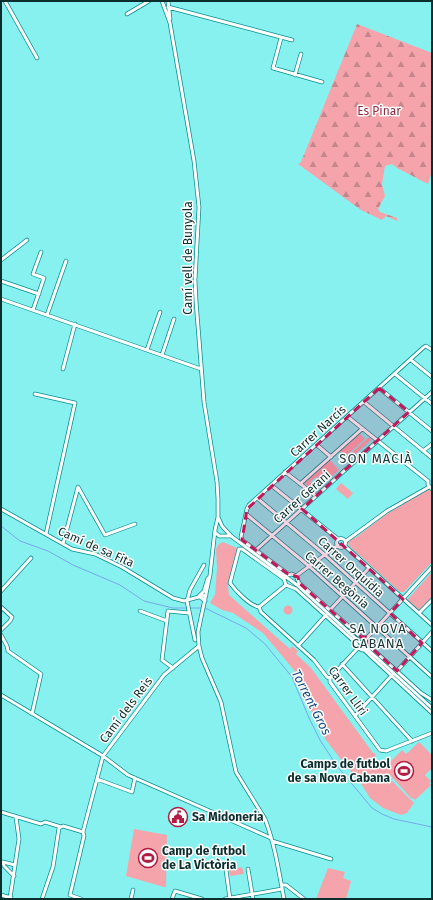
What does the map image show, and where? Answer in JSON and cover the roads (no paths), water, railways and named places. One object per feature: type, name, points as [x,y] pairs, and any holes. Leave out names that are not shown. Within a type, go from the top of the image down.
[{"type":"street","points":[[5,1],[37,58]]},
{"type":"street","points":[[128,14],[148,1]]},
{"type":"street","points":[[162,1],[170,23]]},
{"type":"street","points":[[168,1],[170,23]]},
{"type":"street","points":[[168,7],[292,40]]},
{"type":"street","name":"Camí vell de Bunyola","points":[[170,23],[190,132],[199,207],[195,280],[204,402],[217,482],[218,517],[210,575],[198,632],[199,646],[202,658],[221,702],[236,772],[266,819],[279,865],[284,899]]},
{"type":"street","points":[[281,38],[273,68],[322,82]]},
{"type":"street","points":[[294,75],[301,54]]},
{"type":"street","points":[[1,260],[27,240]]},
{"type":"street","points":[[33,310],[44,278],[33,274],[41,252]]},
{"type":"street","points":[[47,315],[66,262]]},
{"type":"street","points":[[1,281],[38,294]]},
{"type":"street","points":[[1,298],[202,369]]},
{"type":"street","points":[[147,350],[160,312]]},
{"type":"street","points":[[162,355],[174,319]]},
{"type":"street","points":[[63,369],[75,324]]},
{"type":"street","name":"Carrer Narcís","points":[[256,550],[242,540],[241,537],[248,505],[426,346],[432,350]]},
{"type":"street","points":[[411,360],[432,377]]},
{"type":"street","points":[[395,374],[432,404]]},
{"type":"street","points":[[379,388],[432,431]]},
{"type":"street","name":"Carrer Gerani","points":[[256,550],[432,392]]},
{"type":"street","points":[[35,394],[75,403],[46,534]]},
{"type":"street","points":[[364,402],[432,458]]},
{"type":"street","points":[[345,546],[346,541],[387,511],[430,488],[427,484],[430,480],[377,441],[348,417]]},
{"type":"street","points":[[300,484],[362,429]]},
{"type":"street","points":[[423,451],[432,444]]},
{"type":"street","points":[[316,445],[331,457]]},
{"type":"street","points":[[286,472],[316,496]]},
{"type":"street","points":[[271,485],[338,539],[342,538],[346,541]]},
{"type":"street","points":[[63,544],[78,487],[105,535],[135,524]]},
{"type":"street","name":"Carrer Orquídia","points":[[257,498],[326,555],[432,652]]},
{"type":"street","name":"Camí de sa Fita","points":[[1,509],[72,549],[102,557],[143,579],[173,598],[184,601],[206,595]]},
{"type":"street","name":"Carrer Begònia","points":[[246,514],[310,567],[432,677]]},
{"type":"street","name":"Camí vell de Bunyola","points":[[218,517],[222,526]]},
{"type":"street","points":[[219,536],[215,533],[215,530],[218,526],[222,526],[231,536],[298,584],[330,610],[358,640],[358,648]]},
{"type":"street","points":[[223,535],[225,530]]},
{"type":"street","points":[[214,541],[219,536],[231,536]]},
{"type":"street","points":[[338,539],[338,545]]},
{"type":"street","points":[[256,550],[286,576],[296,576],[338,545]]},
{"type":"street","points":[[338,545],[342,547],[345,546],[432,625]]},
{"type":"street","name":"Carrer Lliri","points":[[286,576],[242,549],[239,549],[230,583],[232,587],[254,606],[259,607],[261,612],[314,660],[327,677],[330,678],[330,682],[380,750],[386,751],[432,733]]},
{"type":"street","points":[[1,591],[31,558]]},
{"type":"street","points":[[194,640],[187,599],[190,590],[204,565]]},
{"type":"street","points":[[286,585],[296,589],[358,640],[366,639],[432,567]]},
{"type":"street","points":[[330,610],[369,568]]},
{"type":"street","points":[[205,601],[199,596],[204,591],[210,575]]},
{"type":"street","points":[[286,576],[286,585]]},
{"type":"street","points":[[296,576],[298,584],[432,708]]},
{"type":"street","points":[[293,587],[298,584]]},
{"type":"street","points":[[259,607],[286,585]]},
{"type":"street","points":[[419,613],[432,600]]},
{"type":"street","points":[[1,607],[12,617],[1,630]]},
{"type":"street","points":[[140,611],[167,621]]},
{"type":"street","points":[[172,668],[162,660],[168,611],[189,613]]},
{"type":"street","points":[[298,646],[326,615]]},
{"type":"street","points":[[397,670],[432,632]]},
{"type":"street","points":[[1,635],[8,646],[8,651],[41,674],[32,714]]},
{"type":"street","points":[[366,639],[366,647],[392,675],[432,713]]},
{"type":"street","name":"Camí dels Reis","points":[[1,695],[103,756],[164,675],[199,646]]},
{"type":"street","points":[[330,678],[358,648],[366,647],[397,670],[421,693],[432,700]]},
{"type":"street","points":[[342,664],[412,741]]},
{"type":"street","points":[[355,716],[392,675]]},
{"type":"street","points":[[81,899],[70,895],[84,836],[83,832],[103,756],[128,775],[272,840],[331,859]]},
{"type":"street","points":[[97,779],[132,792],[135,778]]},
{"type":"street","points":[[1,812],[41,824],[46,822],[83,832]]},
{"type":"street","points":[[1,895],[11,899],[19,839],[16,817]]},
{"type":"street","points":[[42,899],[53,867],[60,827]]},
{"type":"street","points":[[14,876],[4,866],[3,862],[15,865]]},
{"type":"street","points":[[248,869],[253,899]]},
{"type":"street","points":[[226,870],[230,899]]},
{"type":"street","points":[[225,899],[286,885],[304,899]]},
{"type":"street","points":[[131,899],[133,890]]},
{"type":"street","points":[[172,899],[175,891],[202,899]]},
{"type":"waterway","name":"Torrent Gros","points":[[1,526],[20,541],[48,551],[73,565],[120,585],[144,601],[173,608],[202,608]]},
{"type":"waterway","name":"Torrent Gros","points":[[205,608],[246,628],[265,644],[292,677],[320,740],[337,766],[372,808],[394,819],[432,827]]},
{"type":"place","name":"Camps de futbol de sa Nova Cabana","points":[[404,771]]},
{"type":"place","name":"Sa Midoneria","points":[[178,817]]},
{"type":"place","name":"Camp de futbol de La Victòria","points":[[148,858]]},
{"type":"district","name":"SON MACIÀ","points":[[376,458]]},
{"type":"district","name":"SA NOVA CABANA","points":[[378,636]]},
{"type":"park label","name":"Es Pinar","points":[[379,111]]}]
